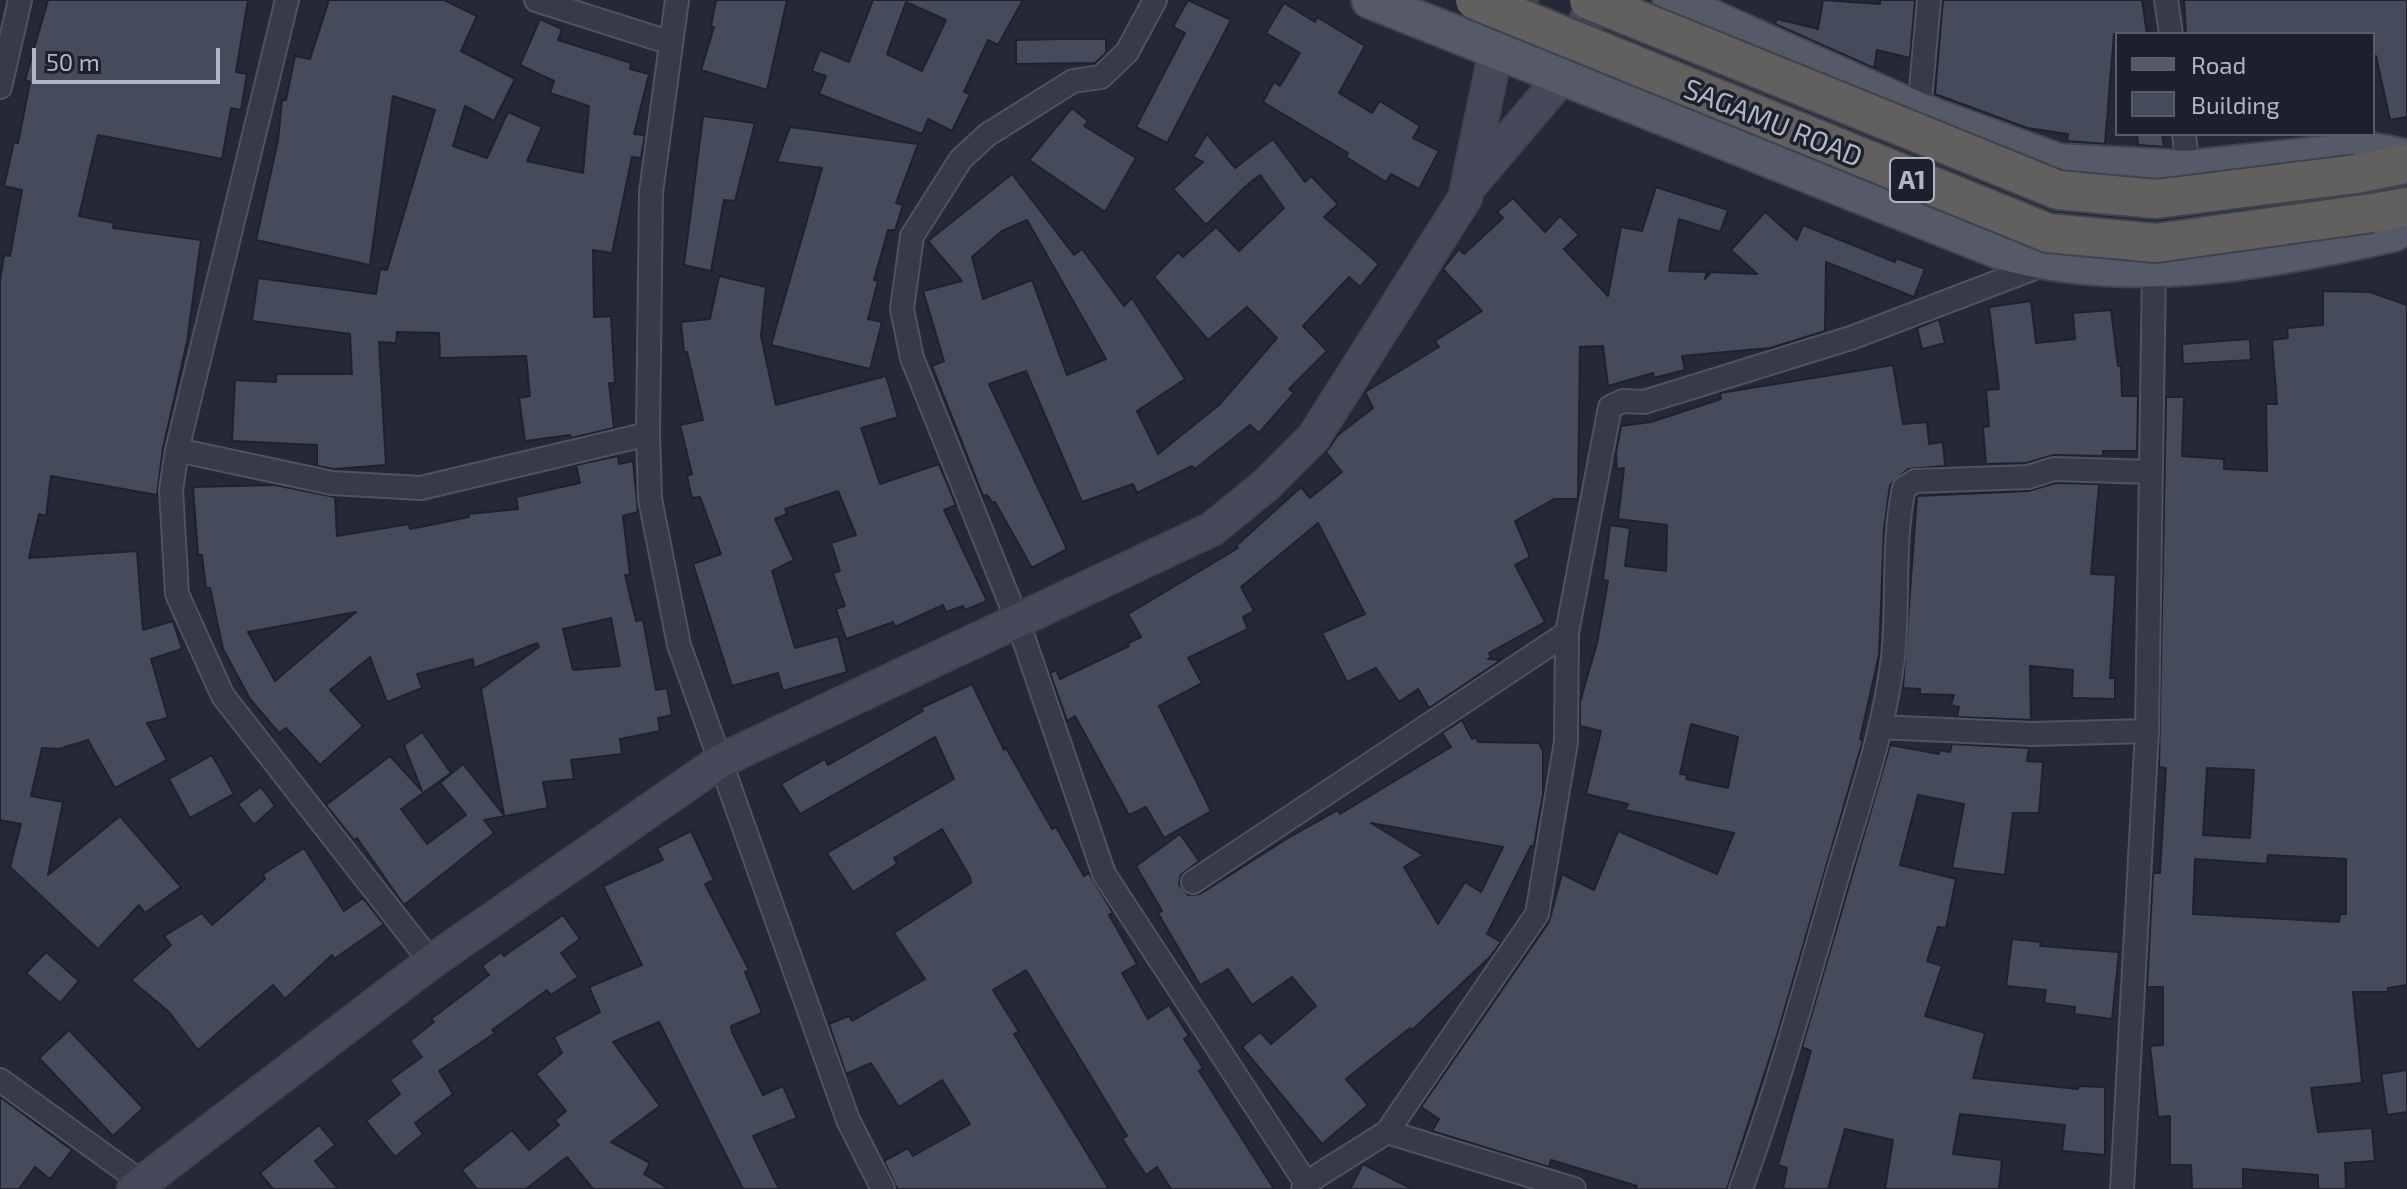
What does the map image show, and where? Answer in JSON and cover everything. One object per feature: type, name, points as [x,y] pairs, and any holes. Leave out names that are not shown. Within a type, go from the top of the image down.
[{"type":"highway","name":"SAGAMU ROAD","points":[[1475,0],[2048,233],[2156,243],[2395,215]]},
{"type":"highway","name":"SAGAMU ROAD","points":[[1589,0],[2058,190],[2156,199],[2356,174],[2407,164]]},
{"type":"main road","points":[[1370,0],[1998,250],[2045,264],[2154,269],[2287,257],[2394,233],[2395,215]]},
{"type":"main road","points":[[1469,187],[1496,50],[1521,0]]},
{"type":"main road","points":[[142,1188],[431,962],[722,760],[1212,529],[1266,485],[1314,437],[1469,187],[1562,77],[1595,0]]},
{"type":"main road","points":[[1671,0],[1919,111],[2058,162],[2188,169],[2366,150],[2407,158]]},
{"type":"street","points":[[0,87],[20,0]]},
{"type":"street","points":[[287,0],[177,450],[171,490],[177,594],[223,696],[431,962]]},
{"type":"street","points":[[536,0],[671,43]]},
{"type":"street","points":[[677,0],[651,192],[650,499],[679,645],[848,1120],[883,1189]]},
{"type":"street","points":[[1155,0],[1127,52],[1101,77],[1073,81],[987,135],[961,159],[912,236],[902,309],[912,358],[1018,622],[1104,874],[1304,1186],[1387,1132],[1537,914],[1566,742],[1567,633],[1610,407],[1623,401],[1644,402],[1851,338],[2045,264]]},
{"type":"street","points":[[1919,111],[1929,0]]},
{"type":"street","points":[[2166,0],[2171,32]]},
{"type":"street","points":[[2184,136],[2188,169]]},
{"type":"street","points":[[2122,1189],[2147,731],[2154,269]]},
{"type":"street","points":[[177,450],[332,483],[421,488],[648,434]]},
{"type":"street","points":[[1741,1189],[1776,1092],[1790,1032],[1880,727],[1893,656],[1895,575],[1904,488],[1915,481],[2028,477],[2054,469],[2151,472]]},
{"type":"street","points":[[1193,882],[1567,633]]},
{"type":"street","points":[[1880,727],[2032,734],[2147,731]]},
{"type":"street","points":[[0,1080],[142,1188]]},
{"type":"street","points":[[1387,1132],[1574,1189]]},
{"type":"building","points":[[48,0],[248,0],[236,72],[247,74],[241,110],[231,108],[222,159],[98,135],[79,216],[114,223],[113,228],[201,240],[187,342],[163,448],[157,495],[51,476],[46,516],[39,514],[29,558],[137,551],[143,630],[173,621],[182,649],[151,659],[168,718],[147,723],[167,760],[115,788],[88,740],[59,749],[42,748],[31,796],[63,802],[48,875],[120,816],[181,887],[145,913],[139,905],[98,949],[10,867],[21,824],[0,820],[0,281],[4,255],[10,256],[22,190],[4,186],[14,142],[18,143],[30,82],[25,80]]},
{"type":"building","points":[[329,0],[444,0],[477,16],[461,51],[515,79],[494,121],[465,106],[453,146],[487,158],[508,112],[542,127],[527,161],[583,173],[589,106],[550,93],[554,81],[520,65],[540,19],[562,29],[558,40],[631,63],[630,69],[649,74],[634,134],[645,135],[641,158],[632,157],[612,253],[593,250],[594,317],[611,316],[615,383],[609,383],[614,428],[571,438],[570,435],[525,441],[519,398],[530,396],[526,356],[440,358],[439,333],[397,332],[396,343],[379,342],[386,465],[334,469],[317,466],[317,445],[232,441],[235,380],[276,382],[276,374],[352,374],[350,334],[252,321],[258,278],[376,294],[380,269],[387,270],[435,110],[393,96],[370,265],[256,240],[278,140],[282,100],[286,100],[295,56],[310,59]]},
{"type":"building","points":[[716,0],[787,0],[767,90],[701,70],[714,27],[711,26]]},
{"type":"building","points":[[873,0],[1023,0],[998,45],[988,40],[964,92],[970,94],[952,131],[928,119],[922,134],[819,94],[826,76],[812,71],[820,50],[849,62]],"holes":[[[906,2],[946,20],[922,71],[887,54]]]},
{"type":"building","points":[[1188,0],[1231,20],[1167,143],[1136,127],[1185,33],[1173,27]]},
{"type":"building","points":[[1823,0],[1880,4],[1880,0],[1915,0],[1910,58],[1877,50],[1874,68],[1775,24],[1777,19],[1818,29]]},
{"type":"building","points":[[1943,0],[2142,0],[2147,32],[2114,34],[2105,144],[2067,141],[2068,134],[2027,128],[1935,94]]},
{"type":"building","points":[[2184,0],[2407,0],[2407,117],[2390,120],[2375,56],[2375,32],[2186,32]]},
{"type":"building","points":[[1284,3],[1315,22],[1317,17],[1365,46],[1339,93],[1372,113],[1380,101],[1420,126],[1413,138],[1439,151],[1419,189],[1391,174],[1386,182],[1346,157],[1348,153],[1263,102],[1274,82],[1280,86],[1300,53],[1266,33]]},
{"type":"building","points":[[1106,39],[1106,53],[1095,63],[1016,64],[1016,40]]},
{"type":"building","points":[[1072,108],[1088,121],[1084,126],[1136,158],[1105,212],[1029,160]]},
{"type":"building","points":[[703,116],[755,123],[735,201],[724,200],[711,271],[684,265]]},
{"type":"building","points":[[790,127],[918,144],[896,203],[903,205],[895,230],[888,230],[874,280],[878,281],[868,319],[882,322],[870,369],[771,345],[822,168],[777,162]]},
{"type":"building","points":[[1207,134],[1235,168],[1273,139],[1305,182],[1311,176],[1338,204],[1324,217],[1379,264],[1360,287],[1349,277],[1303,326],[1327,351],[1289,389],[1294,393],[1259,433],[1250,425],[1195,469],[1192,466],[1137,493],[1133,484],[1082,502],[1026,371],[989,384],[1067,549],[1032,568],[995,502],[987,495],[983,496],[932,366],[944,361],[923,291],[962,281],[928,241],[1012,174],[1074,255],[1082,249],[1124,306],[1132,298],[1185,379],[1137,411],[1158,454],[1219,405],[1277,338],[1247,307],[1208,340],[1154,277],[1178,252],[1183,257],[1216,227],[1239,251],[1284,208],[1260,175],[1248,184],[1251,188],[1246,186],[1206,225],[1173,189],[1203,162],[1193,157]],"holes":[[[1027,220],[1106,359],[1067,375],[1032,280],[983,299],[972,257],[1002,231]]]},
{"type":"building","points":[[2137,136],[2162,136],[2164,147],[2138,145]]},
{"type":"building","points":[[1656,187],[1728,210],[1720,232],[1679,219],[1669,271],[1707,272],[1705,279],[1711,272],[1757,274],[1731,250],[1765,212],[1797,240],[1803,225],[1895,262],[1896,258],[1925,269],[1914,297],[1826,262],[1825,331],[1770,348],[1682,356],[1685,370],[1654,378],[1653,373],[1608,386],[1603,346],[1580,347],[1578,499],[1554,499],[1515,521],[1530,557],[1515,565],[1545,622],[1489,653],[1491,657],[1488,659],[1501,660],[1429,708],[1418,689],[1399,702],[1376,668],[1347,682],[1322,633],[1365,614],[1318,523],[1241,587],[1254,611],[1243,617],[1248,629],[1188,658],[1202,683],[1159,706],[1211,811],[1164,838],[1146,807],[1129,815],[1075,716],[1067,721],[1050,673],[1056,670],[1060,679],[1129,646],[1128,643],[1141,637],[1128,614],[1238,548],[1236,546],[1301,487],[1310,498],[1342,472],[1326,452],[1338,435],[1373,408],[1365,392],[1439,347],[1435,341],[1482,311],[1443,269],[1459,249],[1464,254],[1503,218],[1497,212],[1513,198],[1545,232],[1560,216],[1579,235],[1564,249],[1608,296],[1621,227],[1642,231]]},
{"type":"building","points":[[719,276],[766,287],[761,336],[776,405],[886,376],[898,417],[861,428],[880,484],[939,464],[956,505],[944,510],[987,601],[965,610],[963,606],[946,612],[943,605],[895,627],[893,622],[846,639],[836,609],[845,606],[833,573],[840,571],[831,543],[856,535],[838,491],[785,509],[787,514],[775,519],[794,560],[772,571],[795,648],[838,636],[847,672],[783,691],[778,673],[732,686],[693,564],[721,554],[700,497],[692,498],[687,476],[692,474],[680,425],[703,420],[687,352],[684,352],[681,322],[710,319]]},
{"type":"building","points":[[2323,291],[2370,292],[2407,305],[2407,985],[2388,988],[2388,992],[2353,992],[2362,1083],[2311,1088],[2318,1132],[2372,1128],[2375,1161],[2345,1163],[2346,1189],[2318,1189],[2318,1175],[2243,1169],[2243,1189],[2192,1189],[2191,1165],[2170,1165],[2170,1116],[2158,1117],[2150,1046],[2163,1045],[2163,987],[2147,987],[2153,873],[2160,873],[2166,768],[2159,767],[2166,397],[2184,397],[2182,456],[2224,459],[2224,469],[2267,471],[2266,404],[2277,404],[2272,340],[2288,338],[2287,328],[2323,325]],"holes":[[[2207,768],[2254,770],[2250,838],[2203,835]],[[2268,855],[2346,859],[2346,914],[2340,914],[2339,922],[2193,914],[2195,859],[2267,864]]]},
{"type":"building","points":[[2031,301],[2036,343],[2075,339],[2073,313],[2111,310],[2118,366],[2121,366],[2122,396],[2138,396],[2137,451],[2103,451],[2103,456],[2054,455],[2026,463],[1986,464],[1983,427],[1989,426],[1986,390],[1999,389],[1989,307]]},
{"type":"building","points":[[1939,319],[1945,343],[1922,349],[1917,328]]},
{"type":"building","points":[[2250,339],[2251,360],[2183,364],[2182,344]]},
{"type":"building","points":[[1893,365],[1903,424],[1927,422],[1929,444],[1943,442],[1945,466],[1908,469],[1890,485],[1884,529],[1879,655],[1860,739],[1863,740],[1778,1032],[1727,1189],[1635,1189],[1637,1186],[1551,1160],[1549,1167],[1432,1131],[1439,1119],[1421,1107],[1549,922],[1562,874],[1594,890],[1618,831],[1717,874],[1734,833],[1625,810],[1628,804],[1586,794],[1601,731],[1580,726],[1580,702],[1597,643],[1608,581],[1603,580],[1610,525],[1630,528],[1625,566],[1666,571],[1667,525],[1618,519],[1624,468],[1617,469],[1616,453],[1621,426],[1651,422],[1721,399],[1720,393]],"holes":[[[1691,724],[1738,737],[1728,788],[1686,779],[1687,775],[1680,774]]]},
{"type":"building","points":[[618,456],[619,464],[633,461],[638,512],[623,516],[630,575],[625,575],[636,621],[643,620],[656,690],[667,688],[672,715],[658,718],[660,731],[620,739],[622,754],[571,760],[574,779],[543,782],[548,808],[484,820],[494,833],[404,905],[357,838],[354,840],[326,805],[390,756],[422,791],[404,745],[422,732],[451,773],[401,809],[427,844],[466,815],[440,783],[463,764],[504,815],[481,689],[539,647],[537,643],[474,668],[473,659],[417,674],[422,688],[387,702],[370,657],[330,690],[363,726],[320,765],[286,728],[279,733],[250,699],[223,649],[210,588],[206,588],[202,555],[198,555],[193,487],[275,485],[335,497],[337,536],[409,524],[410,529],[469,517],[468,514],[518,509],[516,497],[580,483],[576,465]],"holes":[[[356,612],[275,681],[248,632]],[[611,618],[620,666],[573,670],[563,629]]]},
{"type":"building","points":[[2056,483],[2099,484],[2091,574],[2116,575],[2110,678],[2115,678],[2115,699],[2072,698],[2073,670],[2030,666],[2031,720],[1957,717],[1959,707],[1951,705],[1954,695],[1920,694],[1920,689],[1903,688],[1917,496],[2028,491]]},
{"type":"building","points":[[972,684],[1004,750],[1006,748],[1052,829],[1056,827],[1084,876],[1089,873],[1113,913],[1109,915],[1137,964],[1122,973],[1148,1019],[1169,1005],[1189,1036],[1184,1039],[1203,1068],[1199,1071],[1274,1189],[1171,1189],[1157,1167],[1146,1175],[1122,1139],[1127,1136],[1026,970],[993,990],[1019,1032],[1014,1034],[1109,1189],[897,1189],[884,1161],[908,1148],[913,1156],[970,1124],[942,1080],[899,1107],[871,1063],[846,1074],[829,1024],[849,1016],[852,1021],[925,979],[894,933],[971,883],[970,877],[942,829],[894,858],[897,864],[853,892],[827,853],[954,779],[935,737],[800,814],[781,784],[825,759],[828,765],[923,711],[921,708]]},
{"type":"building","points":[[1462,720],[1472,739],[1476,737],[1478,742],[1539,743],[1543,751],[1543,794],[1534,846],[1531,846],[1487,934],[1501,942],[1490,957],[1412,1030],[1410,1028],[1346,1079],[1368,1105],[1322,1144],[1242,1047],[1260,1032],[1271,1044],[1316,1006],[1292,977],[1252,1005],[1228,969],[1200,985],[1158,913],[1162,911],[1136,866],[1180,834],[1199,861],[1181,875],[1179,884],[1188,895],[1200,894],[1288,838],[1338,810],[1340,814],[1451,747],[1442,733]],"holes":[[[1371,823],[1503,847],[1481,892],[1465,882],[1438,924],[1404,867],[1423,855]]]},
{"type":"building","points":[[1952,744],[2029,748],[2027,761],[2043,762],[2039,813],[2013,813],[2005,875],[1952,868],[1964,804],[1918,795],[1900,865],[1956,879],[1946,928],[1938,927],[1927,961],[1942,966],[1925,1016],[1985,1033],[1973,1078],[2078,1089],[2078,1086],[2105,1087],[2105,1155],[2062,1151],[2065,1125],[1960,1114],[1953,1154],[2002,1160],[1999,1189],[1885,1189],[1893,1140],[1845,1129],[1828,1189],[1783,1189],[1787,1168],[1778,1165],[1811,1051],[1802,1047],[1890,745],[1939,754],[1939,750],[1950,752]]},
{"type":"building","points":[[212,755],[234,794],[190,818],[169,779]]},
{"type":"building","points":[[261,787],[275,806],[254,825],[238,804]]},
{"type":"building","points":[[691,831],[714,880],[705,884],[749,970],[745,972],[762,1013],[731,1026],[732,1032],[763,1095],[783,1086],[797,1118],[753,1136],[779,1189],[743,1189],[659,1022],[613,1042],[660,1106],[611,1142],[650,1163],[644,1174],[669,1189],[593,1189],[567,1157],[526,1189],[477,1189],[462,1170],[512,1130],[529,1150],[559,1125],[555,1120],[566,1111],[536,1074],[562,1053],[554,1037],[600,1012],[589,987],[642,965],[603,886],[663,860],[657,848]]},
{"type":"building","points":[[304,848],[344,911],[363,898],[384,924],[334,959],[332,955],[285,999],[273,985],[198,1050],[169,1012],[131,980],[171,945],[164,936],[202,913],[212,925],[265,879],[263,874]]},
{"type":"building","points":[[563,915],[580,939],[561,953],[578,977],[551,995],[547,990],[492,1030],[495,1033],[439,1071],[453,1094],[415,1123],[423,1134],[395,1157],[366,1121],[400,1094],[390,1080],[422,1057],[410,1041],[434,1022],[431,1019],[489,975],[482,966],[501,952],[504,956]]},
{"type":"building","points":[[2012,939],[2041,942],[2040,946],[2119,952],[2112,1019],[2074,1014],[2075,1007],[2044,1003],[2046,990],[2006,986]]},
{"type":"building","points":[[46,952],[79,981],[60,1003],[26,973]]},
{"type":"building","points":[[69,1030],[143,1108],[113,1136],[39,1058]]},
{"type":"building","points":[[2407,1070],[2407,1112],[2387,1115],[2381,1074]]},
{"type":"building","points":[[0,1097],[72,1150],[50,1179],[35,1167],[19,1189],[0,1189]]},
{"type":"building","points":[[319,1125],[335,1145],[315,1161],[338,1189],[273,1189],[260,1173]]},
{"type":"building","points":[[1363,1164],[1412,1189],[1350,1189]]}]
